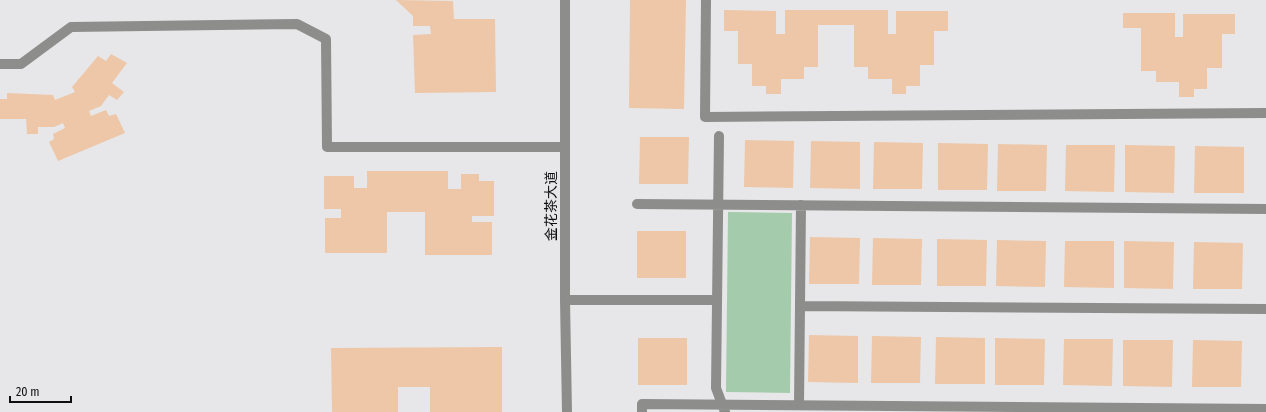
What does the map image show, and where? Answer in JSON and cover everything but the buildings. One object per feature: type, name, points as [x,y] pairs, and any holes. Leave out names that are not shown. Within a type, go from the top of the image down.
[{"type":"street","name":"金花茶大道","points":[[565,0],[564,300],[567,412]]},
{"type":"street","points":[[706,0],[705,117],[1266,113]]},
{"type":"street","points":[[0,64],[21,64],[71,28],[297,24],[326,39],[327,146],[565,146]]},
{"type":"street","points":[[718,136],[716,388],[724,408]]},
{"type":"street","points":[[637,204],[1266,209]]},
{"type":"street","points":[[799,405],[801,205]]},
{"type":"street","points":[[564,300],[717,300]]},
{"type":"street","points":[[801,306],[1266,309]]},
{"type":"street","points":[[642,412],[642,404],[724,408],[799,405],[1266,409]]},
{"type":"green space","points":[[728,212],[792,213],[790,393],[726,392]]}]
